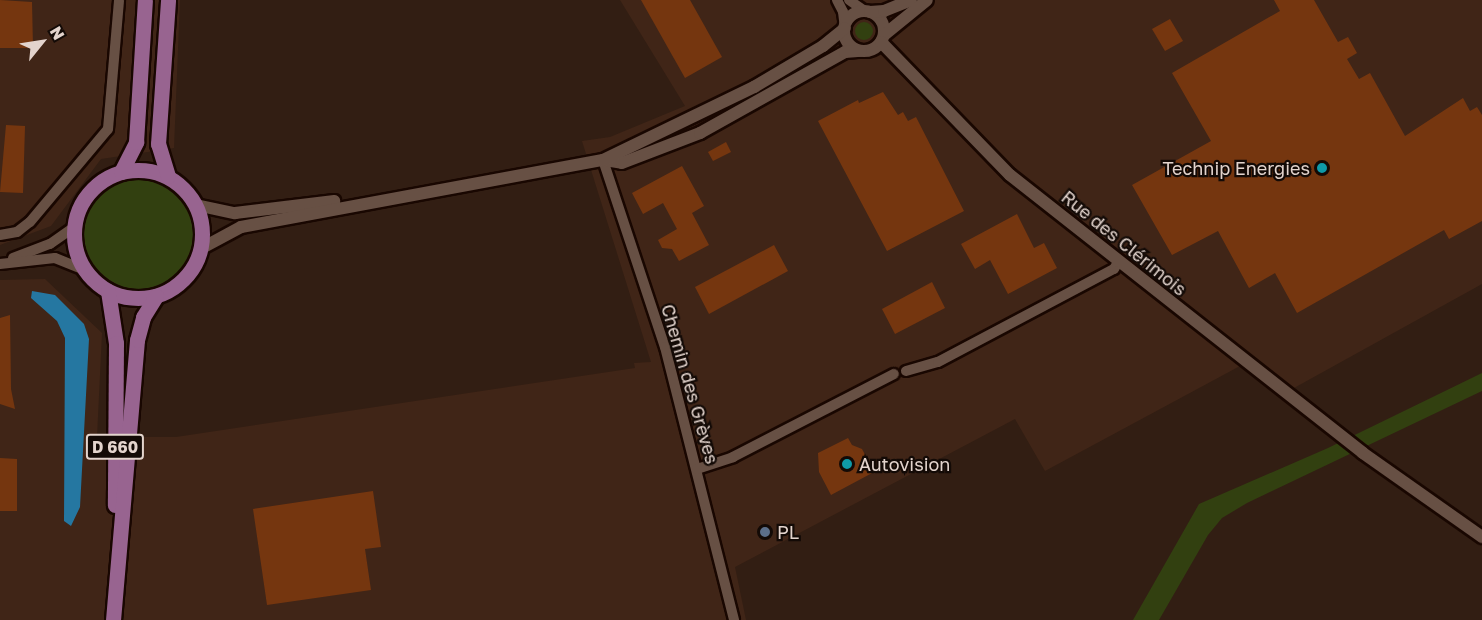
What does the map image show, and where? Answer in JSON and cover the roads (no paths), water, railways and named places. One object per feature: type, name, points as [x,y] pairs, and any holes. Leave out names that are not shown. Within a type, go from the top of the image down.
[{"type":"main road","points":[[121,172],[136,142],[145,0]]},
{"type":"main road","points":[[168,0],[158,144],[168,176]]},
{"type":"main road","points":[[145,170],[168,176],[184,188],[196,205],[202,226],[202,248],[185,278],[156,296],[131,299],[108,291],[84,270],[75,250],[74,227],[81,203],[98,183],[121,172],[145,170]]},
{"type":"main road","name":"D 660","points":[[108,291],[116,343],[114,604]]},
{"type":"main road","name":"D 660","points":[[113,620],[137,340],[143,317],[156,296]]},
{"type":"street","points":[[0,235],[17,232],[30,222],[108,129],[119,0]]},
{"type":"street","points":[[837,0],[843,12],[847,40],[861,51]]},
{"type":"street","points":[[849,0],[880,18],[882,39]]},
{"type":"street","points":[[202,248],[241,227],[430,190],[603,160],[754,87],[823,46],[844,28],[851,16],[868,11],[884,11],[911,0]]},
{"type":"street","points":[[603,160],[622,163],[700,132],[845,52],[872,49],[927,0]]},
{"type":"street","name":"Rue des Clérimois","points":[[882,39],[1010,175],[1363,453],[1482,537]]},
{"type":"street","name":"Chemin des Grèves","points":[[603,160],[665,347],[698,469],[734,620]]},
{"type":"street","points":[[196,205],[235,213],[430,190]]},
{"type":"street","points":[[0,264],[50,244],[74,227]]},
{"type":"street","points":[[0,264],[55,258],[84,270]]},
{"type":"street","points":[[906,371],[938,362],[1114,269],[1118,262]]},
{"type":"street","points":[[698,469],[734,457],[894,374]]},
{"type":"water","points":[[32,291],[55,295],[84,324],[89,339],[80,507],[71,526],[64,521],[65,338],[57,321],[31,298]]},
{"type":"place","name":"Technip Energies","points":[[1322,168]]},
{"type":"place","name":"Autovision","points":[[847,464]]},
{"type":"place","name":"PL","points":[[765,532]]}]
